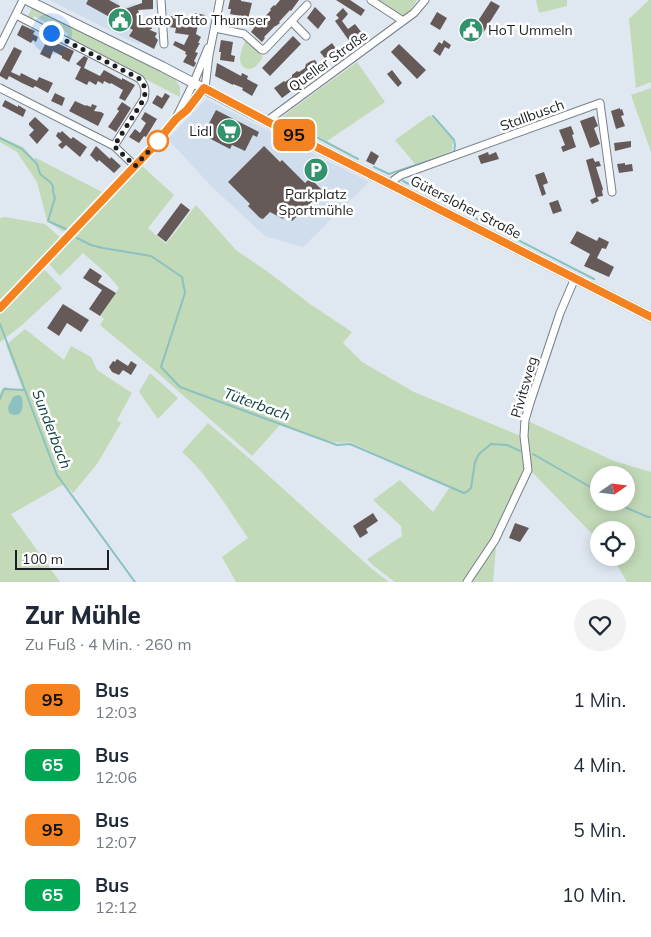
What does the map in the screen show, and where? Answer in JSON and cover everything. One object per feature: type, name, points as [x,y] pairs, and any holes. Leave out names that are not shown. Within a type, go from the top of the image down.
[{"type":"main road","name":"Gütersloher Straße","points":[[27,0],[194,82],[574,278],[650,315]]},
{"type":"street","points":[[0,46],[23,0]]},
{"type":"street","points":[[161,0],[164,44]]},
{"type":"street","points":[[1,308],[135,166],[176,119],[187,110],[204,88],[220,0]]},
{"type":"street","points":[[371,0],[403,21]]},
{"type":"street","name":"Queller Straße","points":[[267,121],[414,13],[425,0]]},
{"type":"street","points":[[214,31],[244,34],[262,50],[266,49],[307,5]]},
{"type":"street","points":[[16,15],[140,79],[144,84],[146,91],[144,99],[114,146]]},
{"type":"street","points":[[292,22],[306,36]]},
{"type":"street","points":[[176,119],[194,82],[214,31]]},
{"type":"street","points":[[0,88],[114,146],[135,166]]},
{"type":"street","name":"Stallbusch","points":[[392,184],[401,175],[600,103],[612,192]]},
{"type":"street","name":"Pivitsweg","points":[[467,582],[496,540],[528,470],[524,436],[525,420],[560,313],[574,278]]},
{"type":"shaded area","points":[[49,0],[118,0],[121,8],[136,3],[146,32],[139,45]]},
{"type":"shaded area","points":[[375,0],[417,0],[410,11],[401,18]]},
{"type":"shaded area","points":[[536,0],[567,0],[567,6],[539,13]]},
{"type":"shaded area","points":[[651,0],[651,82],[636,88],[629,19]]},
{"type":"shaded area","points":[[32,8],[175,79],[180,87],[180,97],[66,38],[68,33],[34,16],[32,21],[27,18]]},
{"type":"shaded area","points":[[246,40],[263,57],[255,67],[249,69],[241,64],[240,60],[241,51]]},
{"type":"shaded area","points":[[357,62],[385,102],[327,141],[285,119],[283,116]]},
{"type":"shaded area","points":[[651,88],[651,152],[631,95]]},
{"type":"shaded area","points":[[206,99],[369,182],[303,247],[265,236],[210,185],[168,139]]},
{"type":"shaded area","points":[[430,115],[453,140],[452,151],[415,164],[395,140]]},
{"type":"shaded area","points":[[0,137],[23,147],[34,159],[36,158],[102,192],[65,231],[62,231],[47,221],[37,182],[17,152],[0,142]]},
{"type":"shaded area","points":[[142,166],[174,195],[148,228],[166,244],[196,205],[236,250],[352,332],[343,343],[362,362],[414,392],[521,436],[524,462],[522,477],[498,528],[464,582],[395,582],[367,559],[402,536],[401,526],[373,500],[400,480],[433,512],[450,487],[350,442],[342,443],[324,440],[280,425],[252,456],[100,325],[104,319],[101,316],[119,288],[108,275],[83,253],[60,276],[49,264]]},
{"type":"shaded area","points":[[5,217],[45,224],[61,238],[0,300],[0,218]]},
{"type":"shaded area","points":[[45,270],[62,288],[21,326],[0,342],[0,314],[41,271]]},
{"type":"shaded area","points":[[25,329],[64,360],[71,346],[91,357],[97,370],[132,393],[117,420],[121,423],[97,464],[73,493],[64,484],[11,514],[60,582],[0,582],[0,392],[6,387],[12,390],[23,390],[6,345]]},
{"type":"shaded area","points":[[150,373],[178,398],[158,419],[139,392]]},
{"type":"shaded area","points":[[21,396],[22,408],[20,413],[13,415],[9,413],[8,407],[13,397]]},
{"type":"shaded area","points":[[528,421],[614,461],[631,466],[590,466],[590,511],[635,511],[635,467],[651,472],[651,582],[627,582],[618,566],[635,566],[635,521],[590,521],[590,532],[532,472],[527,437]]},
{"type":"shaded area","points":[[208,423],[389,582],[236,582],[222,557],[248,538],[201,471],[182,452]]},
{"type":"shaded area","points":[[494,545],[496,547],[493,582],[469,582]]},
{"type":"building","points":[[88,0],[109,0],[120,6],[117,12],[142,3],[142,0],[153,0],[153,9],[138,10],[139,13],[136,14],[140,23],[149,20],[152,29],[150,30],[157,33],[155,37],[158,40],[154,49],[129,36],[133,30],[86,4]]},
{"type":"building","points":[[230,0],[252,3],[248,19],[230,14],[231,9],[228,9]]},
{"type":"building","points":[[280,0],[299,0],[280,23],[264,37],[262,42],[251,32]]},
{"type":"building","points":[[336,0],[350,0],[365,10],[361,16]]},
{"type":"building","points":[[491,1],[500,6],[478,41],[464,32],[469,24],[474,27]]},
{"type":"building","points":[[315,7],[326,18],[318,29],[307,18]]},
{"type":"building","points":[[343,8],[348,14],[342,21],[348,29],[355,24],[362,33],[350,42],[335,21],[339,18],[336,15]]},
{"type":"building","points":[[437,12],[447,18],[440,30],[430,24]]},
{"type":"building","points":[[195,13],[205,15],[203,26],[198,25],[196,34],[201,37],[195,52],[198,53],[194,61],[196,63],[194,67],[183,62],[187,55],[185,54],[186,52],[173,45],[175,41],[184,45],[189,35],[175,33],[176,28],[169,27],[171,16],[181,18],[179,25],[192,27]]},
{"type":"building","points":[[22,25],[35,31],[33,34],[38,37],[36,42],[33,40],[31,43],[17,35]]},
{"type":"building","points":[[293,36],[301,44],[270,76],[262,68]]},
{"type":"building","points":[[48,39],[74,51],[69,62],[53,51],[50,59],[40,54]]},
{"type":"building","points":[[221,40],[233,42],[231,55],[235,56],[234,62],[220,60]]},
{"type":"building","points":[[444,40],[451,45],[449,49],[445,47],[440,56],[433,51],[439,42],[442,44]]},
{"type":"building","points":[[332,43],[339,53],[327,61],[320,52]]},
{"type":"building","points":[[399,44],[426,70],[417,79],[391,52]]},
{"type":"building","points":[[14,47],[22,51],[11,72],[20,76],[21,73],[37,81],[39,77],[53,83],[48,93],[9,76],[7,80],[0,76]]},
{"type":"building","points":[[84,56],[88,58],[84,68],[100,76],[104,70],[135,85],[125,101],[119,98],[123,90],[111,83],[104,81],[103,84],[98,81],[96,85],[89,81],[87,85],[75,79],[81,67],[76,64]]},
{"type":"building","points":[[315,60],[321,69],[282,98],[274,88],[292,77],[297,71],[299,72],[305,68],[306,64]]},
{"type":"building","points":[[217,63],[241,76],[242,73],[248,76],[247,79],[258,85],[252,96],[242,90],[243,88],[215,76]]},
{"type":"building","points":[[392,70],[402,83],[398,87],[387,74]]},
{"type":"building","points":[[55,93],[65,98],[62,106],[51,101]]},
{"type":"building","points":[[165,93],[170,96],[162,109],[152,103],[157,95],[162,98]]},
{"type":"building","points":[[5,100],[26,110],[23,117],[2,106]]},
{"type":"building","points":[[75,101],[86,106],[91,107],[92,104],[97,106],[94,111],[104,114],[98,126],[69,111]]},
{"type":"building","points":[[122,102],[131,108],[116,132],[108,127],[119,111],[117,109]]},
{"type":"building","points":[[620,108],[624,115],[621,116],[625,126],[616,129],[611,111]]},
{"type":"building","points":[[216,110],[259,132],[257,137],[253,135],[245,151],[232,145],[230,149],[203,135]]},
{"type":"building","points":[[145,112],[157,119],[146,137],[144,136],[139,143],[129,137],[135,129],[140,133],[146,123],[141,119]]},
{"type":"building","points":[[594,116],[598,126],[594,128],[600,144],[590,148],[580,121]]},
{"type":"building","points":[[35,117],[49,130],[37,144],[29,135],[34,130],[29,123]]},
{"type":"building","points":[[571,126],[576,147],[563,152],[561,147],[565,145],[559,130]]},
{"type":"building","points":[[62,131],[71,139],[73,137],[87,147],[80,157],[66,145],[62,149],[58,145],[62,142],[56,136],[58,132]]},
{"type":"building","points":[[631,141],[631,147],[615,151],[614,143]]},
{"type":"building","points":[[96,146],[121,166],[114,173],[90,155]]},
{"type":"building","points":[[264,146],[280,162],[282,160],[305,183],[310,178],[323,191],[292,221],[286,215],[283,219],[270,212],[263,219],[260,218],[248,206],[250,204],[228,182]]},
{"type":"building","points":[[371,151],[379,156],[374,165],[366,161]]},
{"type":"building","points":[[488,152],[489,155],[496,152],[499,159],[481,164],[478,156]]},
{"type":"building","points":[[593,158],[595,162],[599,161],[601,166],[596,167],[603,189],[603,196],[597,197],[599,201],[592,204],[590,200],[596,197],[586,160]]},
{"type":"building","points":[[625,163],[625,165],[632,164],[633,171],[619,173],[617,164]]},
{"type":"building","points":[[544,172],[548,183],[543,185],[546,194],[542,196],[535,175]]},
{"type":"building","points":[[558,200],[562,211],[553,214],[549,203]]},
{"type":"building","points":[[181,203],[190,210],[166,242],[157,235]]},
{"type":"building","points":[[577,231],[597,241],[599,237],[609,242],[606,249],[602,248],[597,258],[614,267],[609,277],[584,266],[590,254],[570,243]]},
{"type":"building","points":[[90,268],[102,276],[98,282],[116,293],[100,316],[89,309],[102,290],[83,278]]},
{"type":"building","points":[[63,304],[89,320],[81,332],[67,323],[59,336],[47,328]]},
{"type":"building","points":[[117,359],[128,366],[131,361],[137,365],[131,375],[123,370],[119,375],[112,372],[109,367]]},
{"type":"building","points":[[373,513],[378,521],[366,529],[368,533],[360,538],[353,526]]},
{"type":"building","points":[[515,523],[529,528],[520,542],[509,538]]},
{"type":"waterway","points":[[374,167],[389,174],[454,152],[454,140],[433,116]]},
{"type":"waterway","points":[[288,122],[358,159]]},
{"type":"waterway","name":"Tüterbach","points":[[0,138],[22,149],[37,164],[40,174],[53,186],[55,198],[48,221],[66,229]]},
{"type":"waterway","points":[[403,181],[594,279]]},
{"type":"waterway","name":"Tüterbach","points":[[77,238],[91,245],[103,248],[151,256],[182,277],[185,293],[161,367],[180,387],[337,445],[350,444],[464,493],[471,488],[475,462],[479,454],[491,444],[507,445],[520,451]]},
{"type":"waterway","name":"Sunderbach","points":[[0,324],[57,475],[135,582]]},
{"type":"waterway","points":[[0,399],[4,389],[25,390]]},
{"type":"waterway","name":"Tüterbach","points":[[533,454],[590,487]]},
{"type":"waterway","name":"Tüterbach","points":[[634,511],[651,517]]},
{"type":"bus line","name":"95","points":[[0,308],[153,147],[176,119],[187,110],[204,88],[651,317]]},
{"type":"place","name":"Lotto Totto Thumser","points":[[120,20]]},
{"type":"place","name":"HoT Ummeln","points":[[471,30]]},
{"type":"place","name":"Lidl","points":[[229,131]]},
{"type":"place","name":"Parkplatz Sportmühle","points":[[316,170]]},
{"type":"route","points":[[51,33],[140,79],[144,84],[146,91],[144,99],[114,146],[135,166],[161,138],[158,141]]}]
